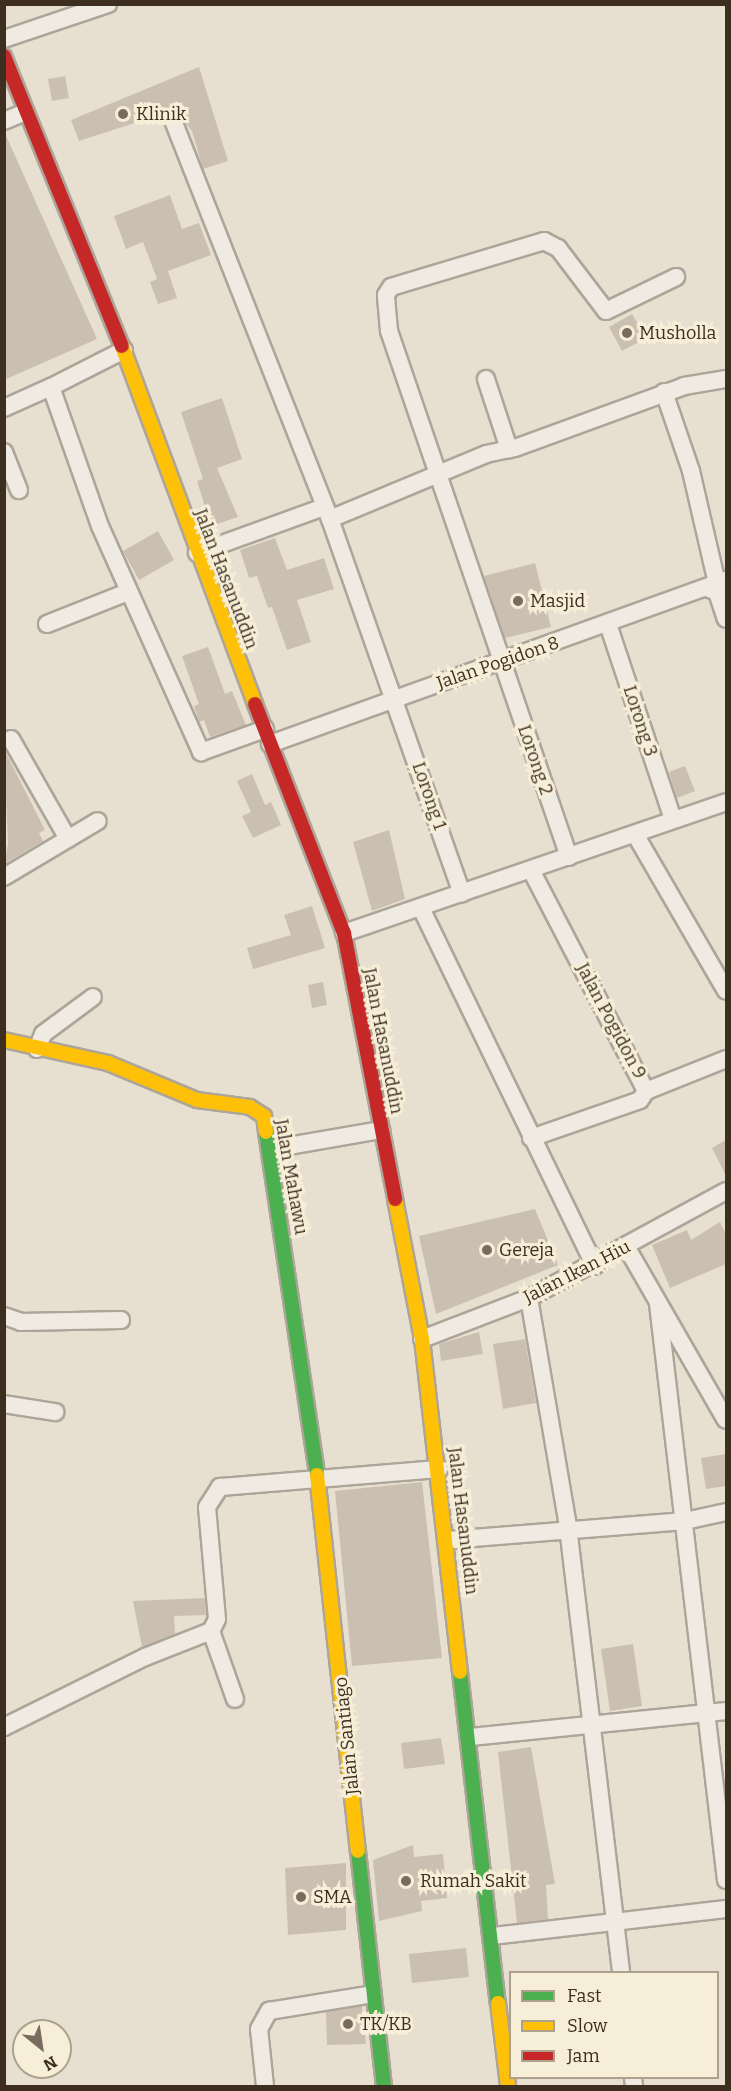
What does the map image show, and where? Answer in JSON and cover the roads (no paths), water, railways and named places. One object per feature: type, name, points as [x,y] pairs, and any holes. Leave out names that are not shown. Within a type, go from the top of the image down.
[{"type":"main road","name":"Jalan Hasanuddin","points":[[4,56],[124,350],[197,553],[344,933],[422,1339],[471,1737],[508,2086]]},
{"type":"main road","name":"Jalan Mahawu","points":[[4,1040],[126,1068],[197,1100],[255,1109],[264,1116],[271,1149],[317,1479]]},
{"type":"main road","name":"Jalan Santiago","points":[[317,1479],[384,2086]]},
{"type":"street","points":[[4,39],[108,4]]},
{"type":"street","points":[[4,121],[26,112]]},
{"type":"street","name":"Lorong 1","points":[[174,123],[327,513],[396,699],[462,893]]},
{"type":"street","name":"Lorong 2","points":[[569,857],[500,662],[439,472],[389,331],[389,288],[544,241],[558,248],[606,311],[676,277]]},
{"type":"street","points":[[4,408],[124,350]]},
{"type":"street","points":[[486,379],[509,449]]},
{"type":"street","points":[[197,553],[327,513],[664,392],[726,379]]},
{"type":"street","points":[[47,624],[128,592],[51,387]]},
{"type":"street","points":[[664,392],[691,471],[717,592],[726,619]]},
{"type":"street","points":[[4,452],[20,490]]},
{"type":"street","name":"Jalan Pogidon 8","points":[[128,592],[201,752],[267,737],[396,699],[717,584]]},
{"type":"street","name":"Lorong 3","points":[[608,624],[673,819]]},
{"type":"street","points":[[11,739],[68,839]]},
{"type":"street","points":[[344,933],[532,872],[673,819],[726,802]]},
{"type":"street","points":[[4,878],[98,821]]},
{"type":"street","points":[[635,834],[726,991]]},
{"type":"street","name":"Jalan Pogidon 9","points":[[531,1138],[639,1100],[646,1091],[532,872]]},
{"type":"street","points":[[421,908],[594,1266]]},
{"type":"street","points":[[36,1049],[43,1034],[93,997]]},
{"type":"street","points":[[646,1091],[726,1059]]},
{"type":"street","points":[[271,1149],[381,1130]]},
{"type":"street","name":"Jalan Ikan Hiu","points":[[422,1339],[529,1298],[594,1266],[726,1191]]},
{"type":"street","points":[[627,1248],[726,1420]]},
{"type":"street","points":[[529,1298],[568,1527],[621,1971]]},
{"type":"street","points":[[658,1304],[685,1521],[703,1713],[726,1880]]},
{"type":"street","points":[[4,1316],[21,1322],[121,1320]]},
{"type":"street","points":[[4,1404],[55,1412]]},
{"type":"street","points":[[4,1727],[145,1657],[211,1631],[217,1619],[207,1541],[212,1495],[224,1486],[439,1469]]},
{"type":"street","points":[[448,1540],[568,1527],[685,1521],[726,1512]]},
{"type":"street","points":[[211,1631],[235,1699]]},
{"type":"street","points":[[471,1737],[726,1711]]},
{"type":"street","points":[[493,1936],[726,1909]]},
{"type":"street","points":[[265,2086],[259,2029],[269,2011],[373,1994]]},
{"type":"place","name":"Klinik","points":[[123,114]]},
{"type":"place","name":"Musholla","points":[[627,333]]},
{"type":"place","name":"Masjid","points":[[518,601]]},
{"type":"place","name":"Gereja","points":[[487,1250]]},
{"type":"place","name":"Rumah Sakit","points":[[406,1881]]},
{"type":"place","name":"SMA","points":[[301,1897]]},
{"type":"place","name":"TK/KB","points":[[348,2024]]}]
